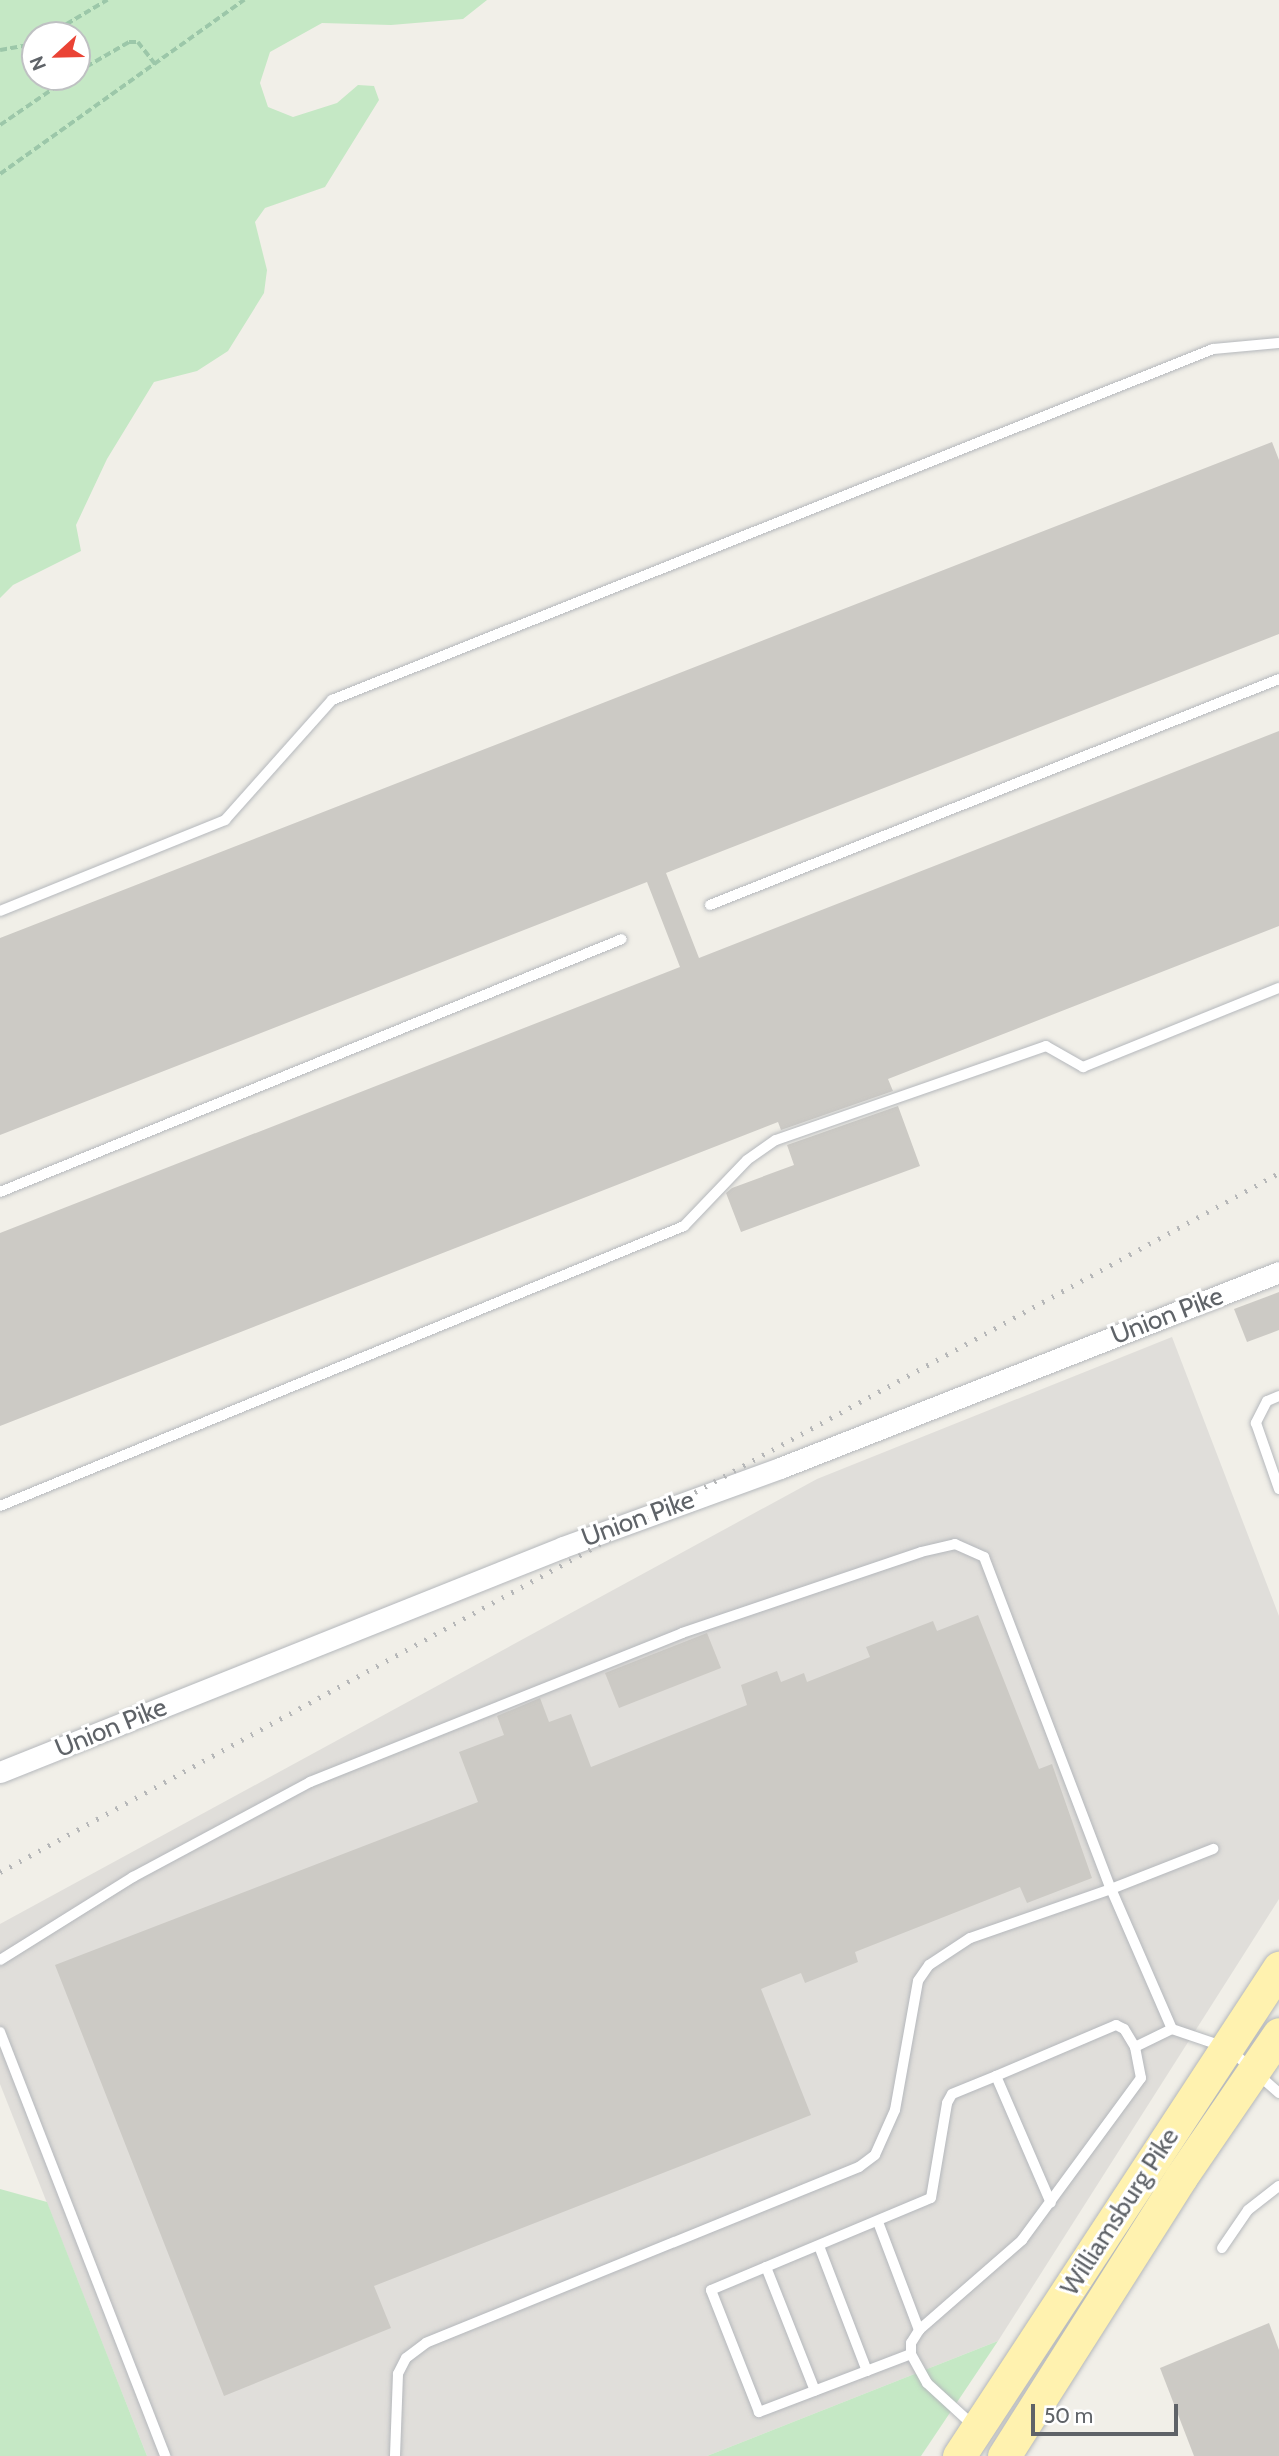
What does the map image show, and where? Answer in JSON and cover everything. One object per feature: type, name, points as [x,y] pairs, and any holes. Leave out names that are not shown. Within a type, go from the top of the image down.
[{"type":"main road","name":"Williamsburg Pike","points":[[968,2442],[1279,1968]]},
{"type":"main road","name":"Williamsburg Pike","points":[[1004,2456],[1279,2034]]},
{"type":"street","name":"Union Pike","points":[[0,1772],[563,1547],[793,1463],[1279,1272]]},
{"type":"lane","points":[[0,911],[225,820],[332,700],[1213,349],[1279,343]]},
{"type":"lane","points":[[710,905],[1279,679]]},
{"type":"lane","points":[[0,1192],[622,939]]},
{"type":"lane","points":[[0,1506],[684,1226],[747,1160],[776,1140],[1046,1046],[1083,1067],[1279,988]]},
{"type":"lane","points":[[1279,1396],[1267,1401],[1256,1423],[1279,1489]]},
{"type":"lane","points":[[0,1960],[134,1877],[310,1782],[682,1633],[921,1552],[956,1544],[984,1557],[1111,1889],[1172,2029]]},
{"type":"lane","points":[[396,2456],[398,2374],[406,2358],[426,2343],[859,2167],[875,2155],[895,2110],[918,1981],[929,1965],[970,1938],[1111,1889],[1213,1849]]},
{"type":"lane","points":[[911,2354],[759,2412],[711,2290],[931,2198],[947,2103],[952,2094],[1116,2025],[1124,2029],[1135,2047],[1141,2078],[1022,2240],[919,2330],[911,2343],[911,2354],[927,2383],[968,2442]]},
{"type":"lane","points":[[1135,2047],[1172,2029],[1228,2048],[1256,2068],[1279,2093]]},
{"type":"lane","points":[[0,2032],[165,2456]]},
{"type":"lane","points":[[996,2076],[1051,2203]]},
{"type":"lane","points":[[1222,2248],[1248,2210],[1279,2186]]},
{"type":"lane","points":[[878,2222],[919,2330]]},
{"type":"lane","points":[[819,2246],[867,2371]]},
{"type":"lane","points":[[766,2267],[815,2391]]},
{"type":"path","points":[[72,21],[107,0]]},
{"type":"path","points":[[0,174],[244,0]]},
{"type":"path","points":[[91,64],[129,42],[138,42],[155,64]]},
{"type":"path","points":[[0,50],[21,46]]},
{"type":"path","points":[[0,125],[50,91]]},
{"type":"shaded area","points":[[1172,1337],[1279,1616],[1279,1899],[998,2341],[707,2456],[147,2456],[0,2084],[0,1924],[817,1479]]},
{"type":"green space","points":[[0,0],[487,0],[463,19],[391,25],[322,23],[270,52],[260,83],[268,107],[293,117],[337,103],[358,85],[374,86],[379,100],[325,187],[265,208],[255,222],[267,270],[264,293],[228,351],[197,371],[154,382],[107,459],[76,525],[81,551],[13,585],[0,598]]},
{"type":"green space","points":[[0,2189],[47,2202],[147,2456],[0,2456]]},
{"type":"green space","points":[[998,2341],[921,2456],[707,2456]]},
{"type":"building","points":[[1272,442],[1279,460],[1279,634],[666,873],[699,958],[1279,731],[1279,926],[888,1079],[893,1091],[781,1130],[778,1122],[0,1426],[0,1233],[680,967],[647,882],[0,1135],[0,938]]},
{"type":"building","points":[[898,1106],[920,1166],[741,1232],[726,1193],[732,1188],[794,1165],[787,1145]]},
{"type":"building","points":[[1279,1292],[1279,1330],[1247,1342],[1234,1309]]},
{"type":"building","points":[[978,1615],[1039,1769],[1052,1764],[1092,1878],[1027,1903],[1020,1887],[855,1952],[858,1962],[805,1983],[801,1973],[761,1989],[811,2115],[374,2286],[391,2328],[224,2396],[55,1965],[478,1802],[459,1752],[504,1735],[497,1716],[540,1698],[549,1722],[571,1714],[591,1767],[747,1705],[741,1685],[777,1671],[781,1682],[804,1673],[807,1682],[870,1657],[866,1647],[933,1621],[937,1631]]},
{"type":"building","points":[[707,1633],[721,1668],[619,1708],[605,1673]]},
{"type":"building","points":[[1269,2323],[1279,2350],[1279,2456],[1194,2456],[1160,2368]]},
{"type":"railway","points":[[0,1872],[1279,1173]]}]
